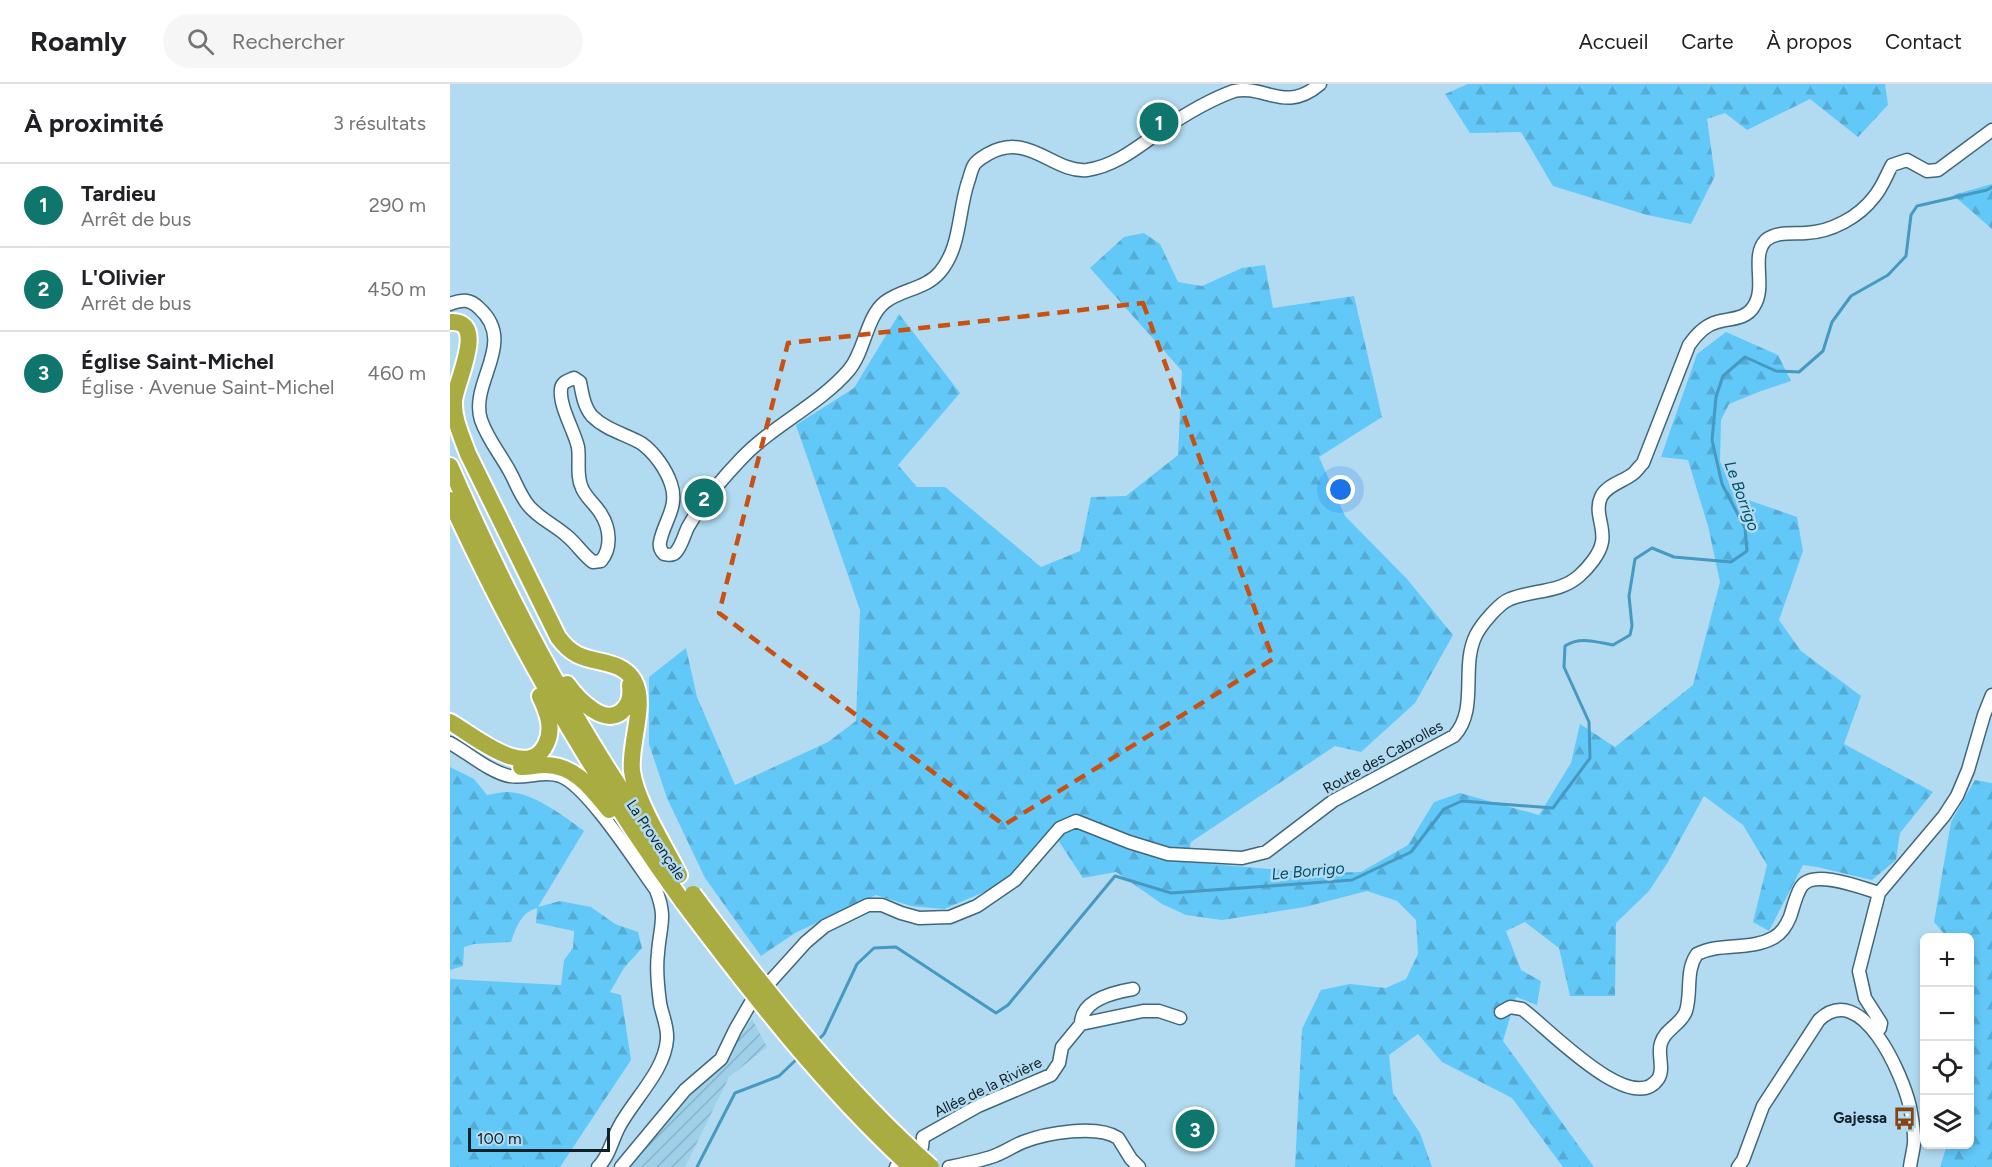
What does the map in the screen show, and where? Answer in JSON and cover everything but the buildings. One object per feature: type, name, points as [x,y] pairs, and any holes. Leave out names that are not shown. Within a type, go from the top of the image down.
[{"type":"highway","points":[[450,322],[459,322],[464,327],[469,341],[467,357],[455,395],[454,410],[458,424],[468,454],[537,598],[565,646],[579,655],[621,668],[633,678],[639,695],[632,750],[633,778],[671,875]]},
{"type":"highway","name":"La Provençale","points":[[450,466],[494,563],[531,635],[565,697],[671,875]]},
{"type":"highway","name":"La Provençale","points":[[450,500],[488,580],[562,716],[613,800],[688,898],[743,980],[830,1084],[911,1167]]},
{"type":"highway","points":[[450,722],[497,751],[516,759],[525,759],[537,754],[548,741],[550,726],[548,713],[513,641],[488,580]]},
{"type":"highway","points":[[531,635],[577,697],[600,713],[608,715],[619,713],[629,702],[630,687],[621,668]]},
{"type":"highway","points":[[450,729],[485,754],[506,765],[520,767],[552,765],[578,776],[671,875]]},
{"type":"highway","name":"La Provençale","points":[[688,898],[838,1073],[884,1123],[931,1167]]},
{"type":"street","points":[[450,304],[463,300],[473,302],[483,311],[491,325],[495,340],[478,403],[481,419],[488,437],[528,505],[568,537],[593,562],[601,561],[606,556],[608,532],[602,514],[582,488],[579,478],[578,447],[562,399],[561,388],[565,382],[574,378],[580,382],[585,403],[592,416],[608,428],[642,444],[662,465],[671,485],[673,502],[659,542],[664,554],[672,555],[677,551],[688,527],[705,501],[748,451],[825,392],[849,370],[883,303],[904,291],[922,286],[939,274],[948,260],[960,229],[964,196],[973,166],[981,158],[1009,147],[1038,153],[1070,168],[1086,170],[1109,164],[1123,157],[1185,116],[1235,90],[1251,89],[1285,97],[1298,96],[1312,91],[1320,84]]},
{"type":"street","name":"Route des Cabrolles","points":[[621,1167],[685,1090],[722,1059],[750,1004],[806,942],[825,926],[868,905],[882,905],[919,918],[950,917],[977,906],[1015,880],[1060,828],[1076,821],[1129,842],[1168,854],[1242,858],[1266,852],[1333,801],[1454,736],[1462,727],[1467,713],[1468,661],[1476,635],[1496,609],[1509,599],[1550,590],[1578,577],[1592,562],[1602,543],[1598,511],[1603,492],[1634,473],[1643,462],[1689,345],[1694,338],[1711,325],[1744,315],[1753,309],[1761,286],[1759,254],[1765,242],[1780,234],[1811,233],[1854,217],[1876,196],[1892,165],[1907,160],[1927,171],[1938,171],[1992,130]]},
{"type":"street","points":[[1876,1033],[1881,1023],[1865,998],[1859,971],[1879,893],[1944,816],[1957,796],[1968,770],[1992,695]]},
{"type":"street","points":[[450,742],[510,777],[548,774],[569,780],[594,807],[656,890],[662,906],[663,922],[657,954],[660,1004],[666,1024],[667,1040],[651,1079],[619,1127],[598,1167]]},
{"type":"street","points":[[1501,1012],[1510,1007],[1522,1009],[1590,1067],[1604,1076],[1639,1088],[1649,1086],[1661,1075],[1660,1043],[1667,1032],[1684,1016],[1691,966],[1697,954],[1717,947],[1758,944],[1782,933],[1802,886],[1810,880],[1818,878],[1834,881],[1879,893]]},
{"type":"street","name":"Allée de la Rivière","points":[[896,1167],[922,1147],[923,1137],[963,1114],[1051,1075],[1059,1063],[1062,1047],[1081,1024],[1081,1018],[1089,1007],[1102,997],[1117,991],[1133,989]]},
{"type":"street","points":[[1737,1167],[1747,1150],[1763,1106],[1819,1020],[1826,1013],[1843,1010],[1852,1013],[1876,1033],[1894,1062],[1909,1104],[1914,1144],[1910,1167]]},
{"type":"street","points":[[1081,1024],[1143,1011],[1159,1011],[1180,1018]]},
{"type":"street","points":[[949,1167],[992,1157],[1022,1142],[1046,1135],[1094,1131],[1118,1138],[1139,1167]]},
{"type":"highlighted area","points":[[1143,303],[1273,659],[1004,825],[719,613],[788,343]]},
{"type":"shaded area","points":[[752,1019],[767,1047],[729,1077],[685,1167],[622,1167],[724,1060]]},
{"type":"green space","points":[[1468,84],[1885,84],[1888,105],[1858,137],[1810,99],[1747,130],[1725,113],[1707,119],[1715,176],[1691,224],[1647,215],[1553,186],[1521,132],[1470,133],[1445,94]]},
{"type":"green space","points":[[1992,184],[1992,229],[1953,195]]},
{"type":"green space","points":[[1144,233],[1160,244],[1178,282],[1202,286],[1242,268],[1265,265],[1273,308],[1354,296],[1382,417],[1319,457],[1345,516],[1407,579],[1453,635],[1415,703],[1361,752],[1335,746],[1191,842],[1187,862],[1318,873],[1361,872],[1408,845],[1434,802],[1460,793],[1539,815],[1571,763],[1580,724],[1615,747],[1693,685],[1720,582],[1708,526],[1688,460],[1661,457],[1697,354],[1726,332],[1778,355],[1791,381],[1729,404],[1721,420],[1720,461],[1734,495],[1797,517],[1803,551],[1779,620],[1801,651],[1861,696],[1844,744],[1933,792],[1900,833],[1896,860],[1872,880],[1803,865],[1769,931],[1753,922],[1767,865],[1743,825],[1704,796],[1668,862],[1649,891],[1616,923],[1615,996],[1570,996],[1559,948],[1525,922],[1506,931],[1521,970],[1541,981],[1537,1005],[1516,997],[1503,1041],[1594,1167],[1563,1167],[1512,1098],[1442,1062],[1418,1034],[1389,1055],[1393,1093],[1420,1133],[1432,1167],[1295,1167],[1302,1029],[1321,990],[1350,984],[1386,988],[1406,979],[1418,954],[1416,920],[1397,901],[1367,891],[1305,907],[1222,920],[1186,915],[1162,904],[1116,872],[1083,878],[1052,831],[1003,884],[944,909],[911,906],[876,895],[795,933],[761,956],[705,878],[667,798],[649,744],[649,677],[686,648],[697,697],[735,785],[828,742],[856,721],[860,610],[796,425],[854,388],[899,314],[960,393],[898,465],[917,487],[945,487],[1041,567],[1080,551],[1091,497],[1126,496],[1178,455],[1182,371],[1090,268],[1124,237]]},
{"type":"green space","points":[[450,767],[474,779],[487,795],[507,792],[527,796],[547,806],[584,831],[538,907],[560,901],[591,907],[615,924],[638,932],[642,948],[624,968],[610,992],[621,995],[631,1060],[560,1167],[450,1167],[450,979],[561,985],[564,960],[573,948],[574,931],[536,923],[537,908],[523,917],[511,942],[474,944],[464,947],[463,966],[450,970]]},
{"type":"green space","points":[[1975,780],[1992,783],[1992,1167],[1940,1167],[1946,1149],[1974,1149],[1974,933],[1944,933],[1934,922],[1951,822]]},
{"type":"waterway","name":"Le Borrigo","points":[[817,1041],[824,1034],[857,964],[874,948],[896,947],[996,1013],[1008,1005],[1115,876],[1171,893],[1352,880],[1411,852],[1444,809],[1462,801],[1553,808],[1590,758],[1589,722],[1564,667],[1565,646],[1582,640],[1613,645],[1630,635],[1632,626],[1629,596],[1635,559],[1652,548],[1674,557],[1731,562],[1747,551],[1745,528],[1722,484],[1712,440],[1716,397],[1723,376],[1745,357],[1776,371],[1799,372],[1823,351],[1832,322],[1851,296],[1888,275],[1906,256],[1911,215],[1917,206],[1992,187]]},
{"type":"waterway","name":"Le Borrigo","points":[[697,1167],[735,1093],[779,1076],[798,1058]]},
{"type":"place","name":"Tardieu","points":[[1159,122]]},
{"type":"place","name":"L'Olivier","points":[[704,498]]},
{"type":"place","name":"Gajessa","points":[[1905,1118]]},
{"type":"place","name":"Église Saint-Michel","points":[[1195,1129]]}]
